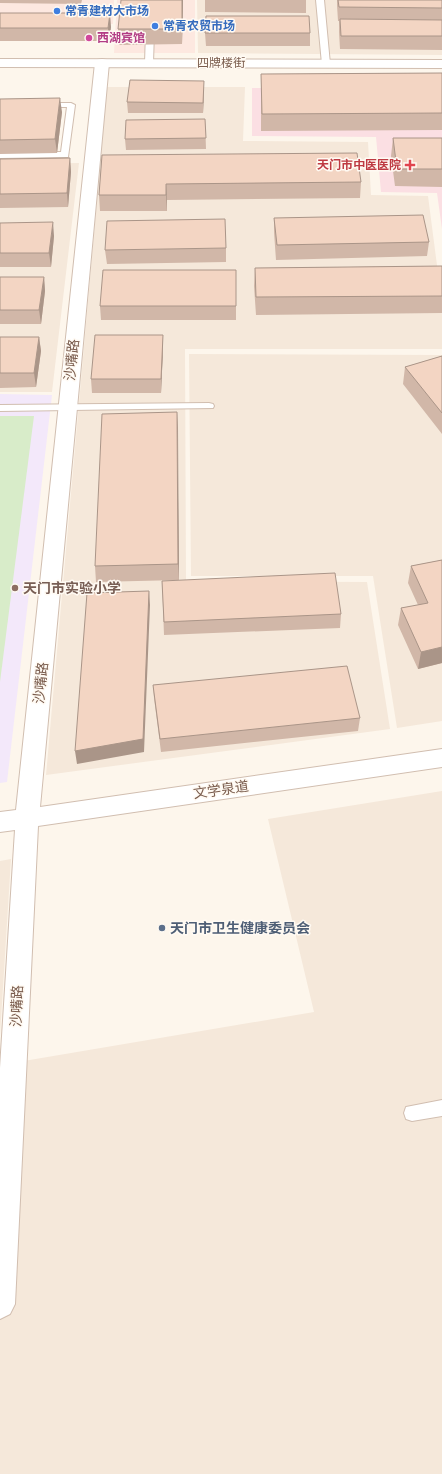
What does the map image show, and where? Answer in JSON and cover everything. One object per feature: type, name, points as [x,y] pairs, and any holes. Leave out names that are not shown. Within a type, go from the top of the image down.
[{"type":"street","name":"四牌楼街","points":[[0,63],[442,64]]},
{"type":"street","name":"沙嘴路","points":[[0,1304],[27,818],[102,63]]},
{"type":"street","name":"文学泉道","points":[[0,822],[442,758]]},
{"type":"lane","points":[[149,63],[151,0]]},
{"type":"lane","points":[[320,0],[326,64]]},
{"type":"lane","points":[[0,155],[65,155],[71,105],[32,106]]},
{"type":"lane","points":[[0,408],[209,406]]},
{"type":"lane","points":[[412,1113],[442,1108]]},
{"type":"shaded area","name":"常青建材大市场","points":[[0,0],[114,0],[113,24],[0,22]]},
{"type":"shaded area","name":"常青农贸市场","points":[[117,0],[195,0],[195,53],[114,53]]},
{"type":"shaded area","points":[[197,0],[442,0],[442,55],[198,53]]},
{"type":"shaded area","points":[[107,87],[245,87],[243,141],[368,142],[371,195],[428,196],[438,273],[442,273],[442,349],[185,349],[186,581],[367,582],[390,729],[46,775]]},
{"type":"shaded area","name":"天门市中医医院","points":[[252,88],[442,89],[442,229],[437,193],[381,192],[376,137],[252,136]]},
{"type":"shaded area","points":[[79,163],[52,392],[0,392],[0,164]]},
{"type":"shaded area","points":[[189,354],[442,355],[442,721],[397,728],[373,576],[191,576]]},
{"type":"shaded area","name":"天门市实验小学","points":[[0,394],[52,395],[7,782],[0,783]]},
{"type":"shaded area","points":[[442,791],[442,1474],[0,1474],[0,1065],[314,1012],[268,819]]},
{"type":"shaded area","points":[[11,859],[0,1035],[0,861]]},
{"type":"green space","points":[[0,416],[34,416],[0,682]]},
{"type":"building","points":[[121,0],[182,0],[182,29],[118,29]]},
{"type":"building","points":[[338,0],[442,0],[442,8],[339,7]]},
{"type":"building","points":[[0,13],[110,13],[108,28],[0,28]]},
{"type":"building","points":[[206,16],[309,16],[310,33],[205,33]]},
{"type":"building","points":[[340,19],[442,20],[442,36],[341,36]]},
{"type":"building","points":[[442,73],[442,113],[262,114],[261,74]]},
{"type":"building","points":[[130,80],[204,81],[203,103],[127,102]]},
{"type":"building","points":[[60,98],[55,139],[0,140],[0,99]]},
{"type":"building","points":[[205,119],[206,138],[125,139],[126,120]]},
{"type":"building","points":[[393,138],[442,138],[442,169],[397,169]]},
{"type":"building","points":[[357,153],[361,182],[166,184],[166,195],[99,195],[102,155]]},
{"type":"building","points":[[70,158],[67,193],[0,194],[0,159]]},
{"type":"building","points":[[423,215],[429,242],[277,245],[274,218]]},
{"type":"building","points":[[225,219],[226,248],[105,250],[107,221]]},
{"type":"building","points":[[53,222],[49,253],[0,253],[0,223]]},
{"type":"building","points":[[442,266],[442,296],[256,297],[255,268]]},
{"type":"building","points":[[103,270],[236,270],[236,306],[100,306]]},
{"type":"building","points":[[0,277],[44,277],[39,310],[0,310]]},
{"type":"building","points":[[95,335],[163,335],[161,379],[91,379]]},
{"type":"building","points":[[0,337],[39,337],[34,373],[0,373]]},
{"type":"building","points":[[442,356],[442,413],[405,367]]},
{"type":"building","points":[[177,412],[178,564],[95,566],[102,414]]},
{"type":"building","points":[[442,560],[442,647],[421,652],[401,608],[428,603],[411,566]]},
{"type":"building","points":[[335,573],[341,614],[164,622],[162,581]]},
{"type":"building","points":[[149,591],[143,739],[75,751],[87,593]]},
{"type":"building","points":[[347,666],[360,718],[160,739],[153,685]]},
{"type":"place","name":"常青建材大市场","points":[[57,11]]},
{"type":"place","name":"常青农贸市场","points":[[155,26]]},
{"type":"place","name":"西湖宾馆","points":[[89,38]]},
{"type":"place","name":"天门市中医医院","points":[[410,165]]},
{"type":"place","name":"天门市实验小学","points":[[15,588]]},
{"type":"place","name":"天门市卫生健康委员会","points":[[162,928]]}]
